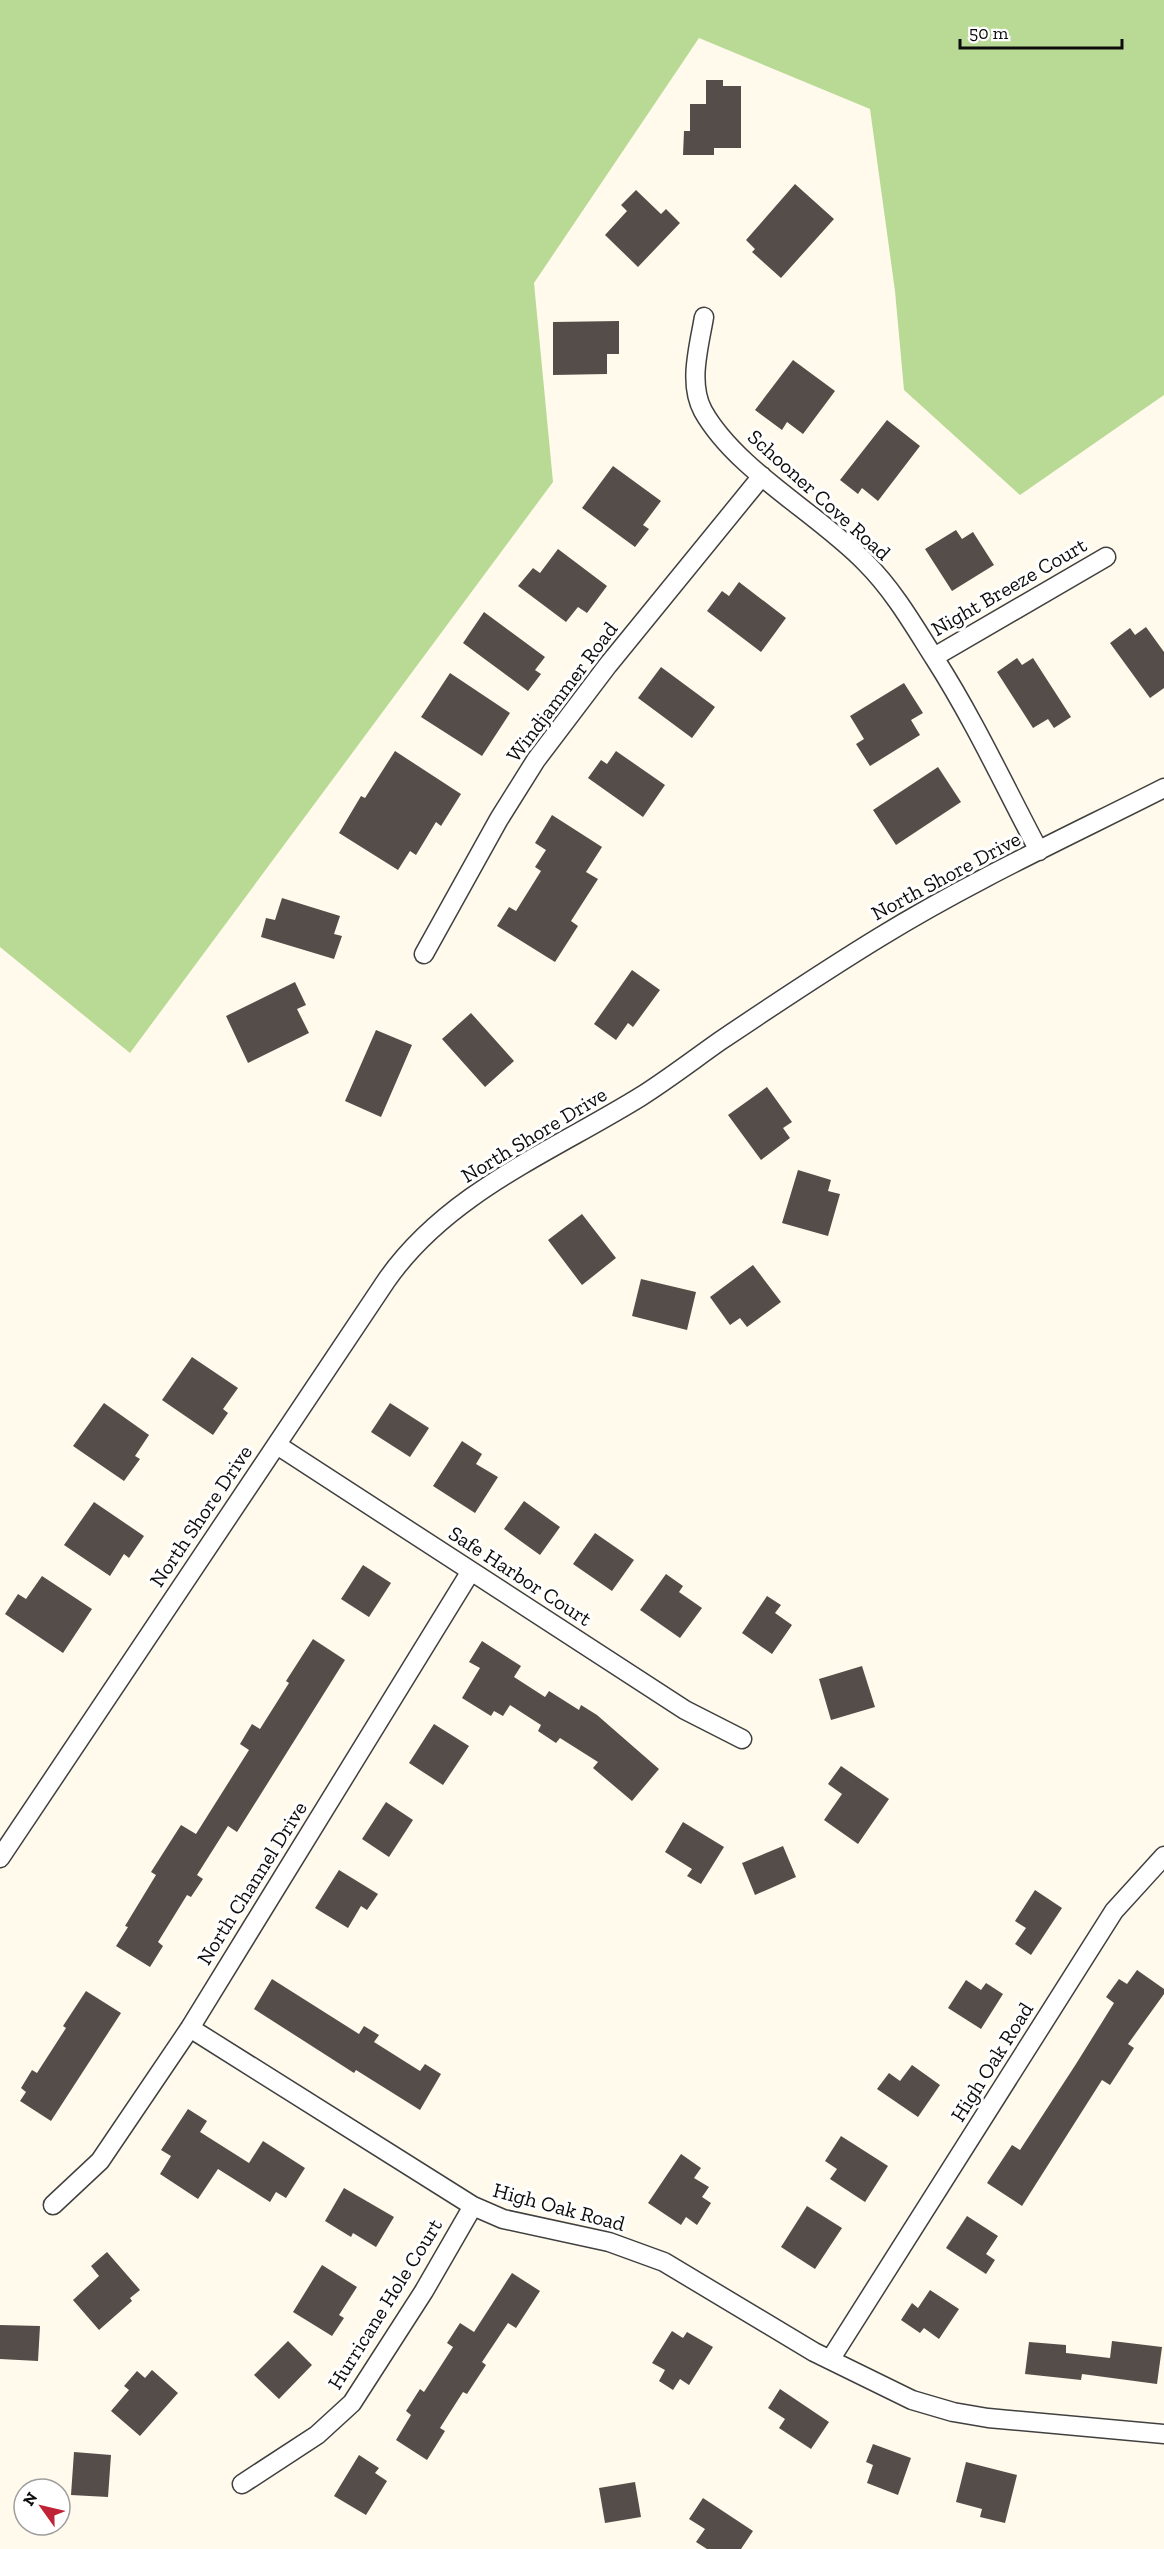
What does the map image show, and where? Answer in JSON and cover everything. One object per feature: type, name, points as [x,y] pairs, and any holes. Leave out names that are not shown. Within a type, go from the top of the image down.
[{"type":"street","name":"Schooner Cove Road","points":[[704,317],[695,372],[697,391],[703,410],[726,442],[762,476],[866,563],[916,626],[950,681],[1039,851]]},
{"type":"street","name":"Windjammer Road","points":[[424,954],[499,819],[536,760],[608,665],[762,476]]},
{"type":"street","name":"Night Breeze Court","points":[[934,657],[1106,557]]},
{"type":"street","name":"North Shore Drive","points":[[0,1858],[404,1256],[433,1228],[491,1183],[641,1096],[720,1041],[880,937],[1039,851],[1164,788]]},
{"type":"street","name":"Safe Harbor Court","points":[[276,1445],[685,1710],[742,1739]]},
{"type":"street","name":"North Channel Drive","points":[[53,2205],[100,2161],[190,2028],[471,1571]]},
{"type":"street","name":"High Oak Road","points":[[830,2360],[1114,1911],[1164,1856]]},
{"type":"street","name":"High Oak Road","points":[[190,2028],[473,2206],[503,2219],[609,2242],[664,2262],[830,2360],[912,2400],[953,2412],[988,2418],[1164,2434]]},
{"type":"street","name":"Hurricane Hole Court","points":[[242,2484],[317,2435],[352,2403],[424,2291],[473,2206]]},
{"type":"green space","points":[[0,0],[1164,0],[1164,395],[1020,495],[904,390],[895,291],[870,109],[699,38],[534,283],[553,482],[130,1053],[0,947]]},
{"type":"building","points":[[706,80],[723,80],[723,86],[741,86],[741,148],[714,148],[714,155],[683,155],[684,131],[690,131],[690,104],[706,104]]},
{"type":"building","points":[[795,184],[834,219],[781,278],[752,252],[755,249],[746,240]]},
{"type":"building","points":[[636,190],[661,214],[666,209],[680,223],[638,267],[605,235],[627,211],[621,205]]},
{"type":"building","points":[[619,321],[619,354],[607,354],[607,374],[553,375],[553,322]]},
{"type":"building","points":[[793,360],[835,391],[803,434],[787,422],[782,430],[755,410]]},
{"type":"building","points":[[887,420],[920,446],[878,501],[862,488],[858,494],[840,480]]},
{"type":"building","points":[[613,466],[661,501],[643,525],[649,529],[635,547],[582,508]]},
{"type":"building","points":[[956,530],[962,539],[973,532],[994,565],[952,591],[925,549]]},
{"type":"building","points":[[558,549],[607,586],[587,613],[578,607],[566,622],[518,586],[533,568],[540,573]]},
{"type":"building","points":[[739,582],[786,618],[761,652],[707,611],[722,591],[729,596]]},
{"type":"building","points":[[484,612],[545,657],[535,670],[541,674],[528,691],[463,643]]},
{"type":"building","points":[[1146,627],[1164,652],[1164,688],[1150,698],[1110,643],[1130,628],[1135,635]]},
{"type":"building","points":[[1017,658],[1022,665],[1033,658],[1071,717],[1054,728],[1048,719],[1033,728],[997,672]]},
{"type":"building","points":[[661,667],[715,707],[692,738],[638,698]]},
{"type":"building","points":[[450,673],[510,713],[482,756],[421,717]]},
{"type":"building","points":[[904,683],[923,713],[911,720],[920,735],[870,766],[856,744],[864,739],[850,716]]},
{"type":"building","points":[[395,751],[461,794],[441,826],[436,822],[416,855],[410,851],[398,870],[339,833],[361,796],[365,798]]},
{"type":"building","points":[[616,751],[665,785],[643,817],[588,778],[601,760],[607,764]]},
{"type":"building","points":[[938,767],[961,802],[896,845],[873,810]]},
{"type":"building","points":[[552,815],[602,847],[586,872],[598,879],[571,921],[578,926],[555,962],[497,926],[509,907],[516,911],[541,871],[535,867],[546,850],[535,843]]},
{"type":"building","points":[[282,898],[340,916],[334,934],[342,936],[334,959],[261,937],[266,918],[275,920]]},
{"type":"building","points":[[632,970],[660,990],[633,1027],[628,1023],[616,1040],[594,1024]]},
{"type":"building","points":[[295,982],[306,1005],[297,1009],[309,1033],[248,1063],[226,1016]]},
{"type":"building","points":[[471,1013],[514,1061],[485,1087],[442,1039]]},
{"type":"building","points":[[376,1030],[412,1045],[381,1117],[345,1101]]},
{"type":"building","points":[[767,1087],[792,1122],[783,1128],[790,1138],[761,1160],[728,1115]]},
{"type":"building","points":[[798,1170],[831,1180],[828,1191],[840,1194],[828,1236],[782,1223]]},
{"type":"building","points":[[582,1214],[616,1258],[582,1285],[548,1240]]},
{"type":"building","points":[[753,1265],[781,1302],[747,1327],[740,1318],[730,1325],[710,1297]]},
{"type":"building","points":[[641,1279],[696,1292],[687,1330],[632,1316]]},
{"type":"building","points":[[192,1357],[238,1388],[223,1409],[228,1413],[213,1435],[162,1400]]},
{"type":"building","points":[[104,1403],[149,1435],[135,1456],[140,1459],[124,1481],[73,1446]]},
{"type":"building","points":[[390,1403],[429,1428],[410,1457],[371,1432]]},
{"type":"building","points":[[462,1441],[482,1454],[476,1464],[498,1477],[475,1513],[433,1486]]},
{"type":"building","points":[[524,1501],[560,1527],[540,1555],[504,1529]]},
{"type":"building","points":[[94,1502],[144,1536],[129,1558],[124,1554],[110,1576],[64,1545]]},
{"type":"building","points":[[595,1533],[634,1560],[612,1591],[573,1564]]},
{"type":"building","points":[[363,1565],[391,1583],[369,1617],[341,1599]]},
{"type":"building","points":[[666,1574],[683,1586],[679,1592],[702,1608],[680,1638],[640,1610]]},
{"type":"building","points":[[42,1576],[92,1609],[63,1653],[5,1614],[18,1594],[26,1599]]},
{"type":"building","points":[[767,1596],[781,1605],[775,1613],[792,1625],[772,1654],[742,1633]]},
{"type":"building","points":[[313,1639],[345,1660],[237,1832],[228,1826],[197,1875],[203,1879],[191,1897],[187,1895],[158,1942],[163,1946],[150,1967],[116,1946],[128,1927],[125,1926],[156,1875],[151,1872],[181,1825],[196,1834],[249,1750],[240,1744],[252,1724],[260,1729],[289,1683],[286,1681]]},
{"type":"building","points":[[482,1641],[521,1666],[514,1677],[545,1697],[549,1691],[579,1710],[581,1705],[597,1715],[659,1769],[632,1801],[593,1768],[598,1762],[560,1738],[556,1743],[538,1731],[541,1725],[510,1705],[503,1716],[494,1711],[491,1716],[462,1698],[480,1668],[469,1662]]},
{"type":"building","points":[[862,1666],[875,1707],[831,1720],[819,1679]]},
{"type":"building","points":[[434,1724],[469,1746],[443,1785],[409,1763]]},
{"type":"building","points":[[841,1766],[889,1799],[858,1844],[824,1820],[842,1794],[828,1784]]},
{"type":"building","points":[[386,1802],[413,1820],[389,1857],[362,1839]]},
{"type":"building","points":[[683,1822],[724,1847],[701,1884],[687,1876],[692,1869],[665,1852]]},
{"type":"building","points":[[783,1846],[796,1877],[755,1895],[742,1863]]},
{"type":"building","points":[[339,1870],[378,1894],[367,1910],[361,1906],[348,1928],[315,1908]]},
{"type":"building","points":[[1035,1890],[1062,1908],[1031,1955],[1015,1944],[1026,1928],[1015,1921]]},
{"type":"building","points":[[1137,1970],[1164,1989],[1164,1994],[1128,2044],[1134,2048],[1110,2085],[1102,2080],[1022,2206],[987,2183],[1012,2145],[1020,2150],[1076,2064],[1114,2003],[1106,1997],[1119,1979],[1127,1984]]},
{"type":"building","points":[[272,1979],[359,2034],[364,2026],[379,2035],[374,2042],[420,2071],[425,2064],[441,2074],[420,2110],[356,2070],[354,2073],[254,2009]]},
{"type":"building","points":[[966,1980],[981,1990],[986,1983],[1003,1994],[981,2029],[948,2008]]},
{"type":"building","points":[[86,1991],[121,2013],[51,2121],[20,2101],[26,2092],[21,2088],[32,2070],[37,2073],[66,2028],[63,2026]]},
{"type":"building","points":[[912,2065],[940,2085],[918,2117],[877,2089],[889,2073],[900,2081]]},
{"type":"building","points":[[188,2109],[207,2121],[200,2132],[249,2163],[263,2141],[305,2168],[286,2198],[276,2192],[270,2202],[218,2169],[198,2199],[160,2174],[171,2156],[161,2150]]},
{"type":"building","points":[[841,2136],[888,2166],[865,2202],[830,2179],[837,2169],[825,2161]]},
{"type":"building","points":[[681,2154],[701,2168],[694,2178],[709,2187],[702,2197],[711,2203],[697,2225],[686,2217],[681,2225],[648,2203]]},
{"type":"building","points":[[344,2188],[394,2217],[376,2247],[353,2233],[351,2237],[325,2221]]},
{"type":"building","points":[[807,2206],[842,2228],[815,2269],[781,2247]]},
{"type":"building","points":[[967,2216],[998,2236],[986,2254],[995,2260],[986,2274],[946,2248]]},
{"type":"building","points":[[107,2252],[140,2290],[130,2298],[132,2301],[99,2330],[73,2300],[99,2276],[91,2266]]},
{"type":"building","points":[[322,2265],[357,2287],[339,2315],[344,2318],[332,2336],[293,2312]]},
{"type":"building","points":[[512,2273],[540,2291],[516,2328],[508,2323],[482,2362],[486,2365],[467,2394],[463,2392],[440,2428],[445,2431],[427,2460],[396,2440],[411,2415],[406,2411],[420,2389],[424,2392],[453,2347],[447,2343],[460,2323],[474,2332]]},
{"type":"building","points":[[930,2290],[959,2309],[939,2339],[924,2328],[920,2333],[901,2320],[912,2303],[918,2308]]},
{"type":"building","points":[[0,2325],[40,2326],[38,2361],[0,2359]]},
{"type":"building","points":[[672,2331],[683,2338],[687,2332],[713,2347],[689,2385],[680,2379],[673,2390],[659,2381],[665,2370],[652,2363]]},
{"type":"building","points":[[288,2341],[312,2365],[279,2399],[254,2375]]},
{"type":"building","points":[[1112,2341],[1162,2347],[1157,2384],[1082,2374],[1081,2380],[1025,2374],[1029,2342],[1066,2345],[1066,2353],[1110,2358]]},
{"type":"building","points":[[152,2370],[178,2393],[140,2436],[111,2411],[129,2390],[124,2386],[137,2371],[145,2378]]},
{"type":"building","points":[[780,2389],[829,2422],[811,2449],[779,2428],[785,2419],[768,2408]]},
{"type":"building","points":[[873,2444],[911,2458],[898,2495],[867,2483],[873,2465],[866,2462]]},
{"type":"building","points":[[74,2452],[111,2455],[108,2497],[72,2495]]},
{"type":"building","points":[[359,2455],[379,2468],[375,2473],[387,2481],[366,2515],[334,2496]]},
{"type":"building","points":[[966,2462],[1017,2475],[1005,2523],[980,2517],[982,2509],[956,2502]]},
{"type":"building","points":[[635,2482],[641,2517],[605,2523],[599,2488]]},
{"type":"building","points":[[703,2498],[753,2531],[741,2549],[707,2549],[696,2542],[705,2529],[689,2519]]}]
